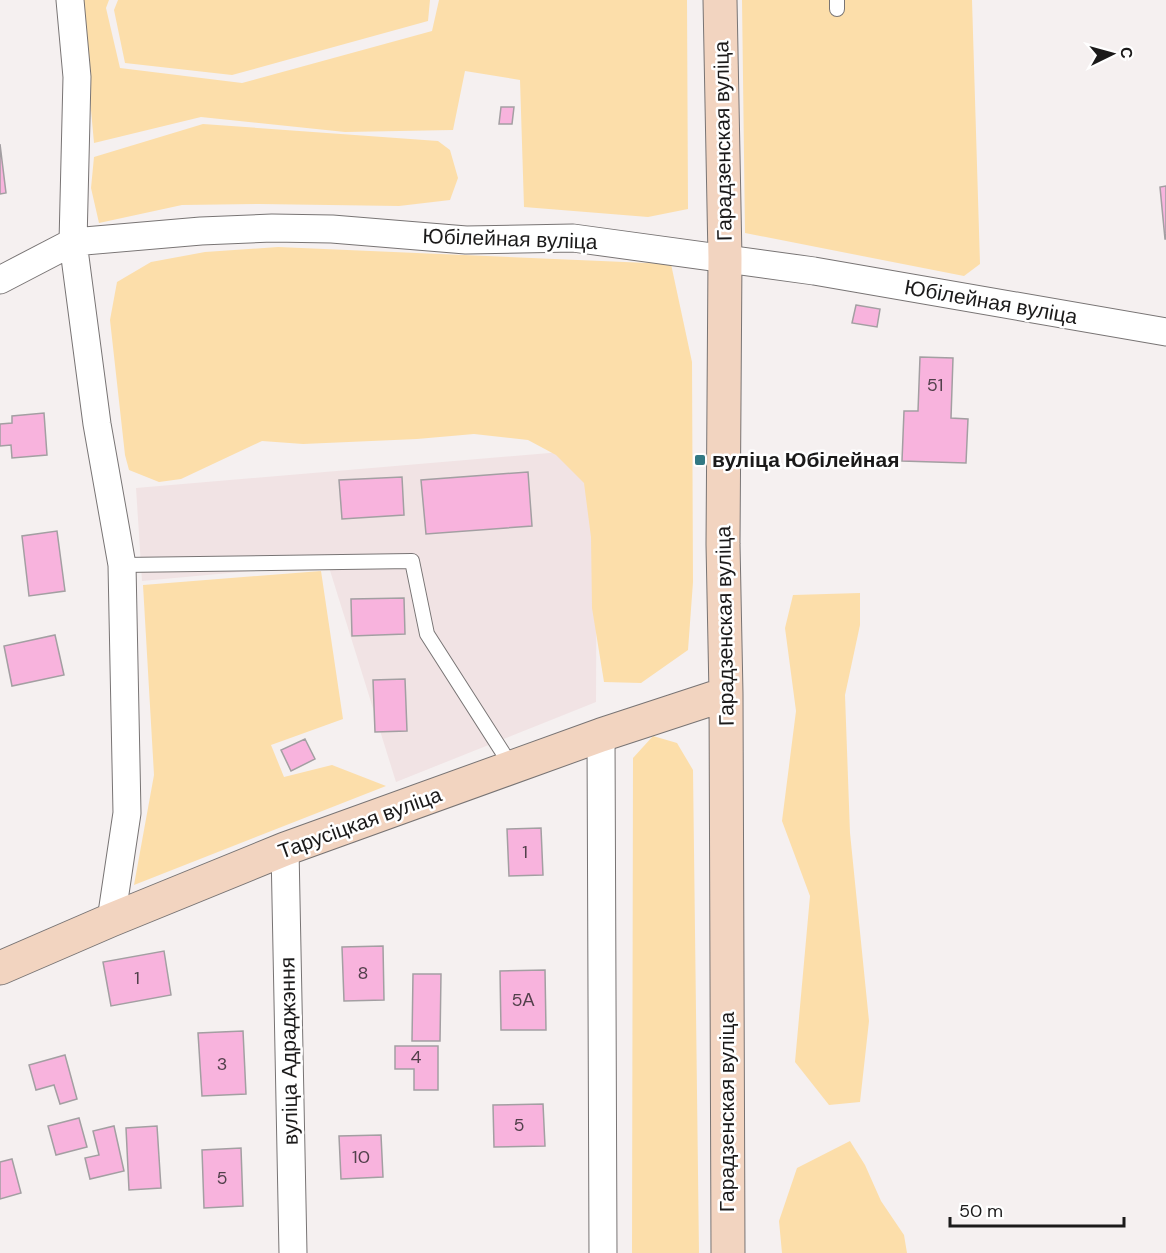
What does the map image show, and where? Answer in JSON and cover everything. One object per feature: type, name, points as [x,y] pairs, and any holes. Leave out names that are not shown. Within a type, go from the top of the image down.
[{"type":"main road","name":"Гарадзенская вуліца","points":[[720,0],[725,258],[723,544],[726,694],[728,1253]]},
{"type":"main road","name":"Тарусіцкая вуліца","points":[[0,968],[285,849],[601,735],[726,694]]},
{"type":"street","points":[[70,0],[77,77],[73,242],[97,424],[122,565],[126,813],[111,920]]},
{"type":"street","name":"Юбілейная вуліца","points":[[0,280],[73,242],[201,231],[272,228],[332,229],[466,240],[573,238],[814,271],[1166,332]]},
{"type":"street","points":[[601,735],[603,1253]]},
{"type":"street","name":"вуліца Адраджэння","points":[[285,849],[293,1253]]},
{"type":"lane","points":[[122,565],[412,561],[427,634],[512,767]]},
{"type":"shaded area","points":[[81,0],[109,0],[106,8],[120,68],[242,83],[432,31],[439,0],[687,0],[688,209],[648,217],[524,207],[520,80],[465,71],[453,130],[345,132],[201,117],[94,143]]},
{"type":"shaded area","points":[[118,0],[430,0],[428,21],[232,75],[125,63],[114,10]]},
{"type":"shaded area","points":[[742,0],[972,0],[980,264],[964,276],[745,233]]},
{"type":"shaded area","points":[[203,124],[438,141],[450,150],[458,178],[450,200],[399,206],[182,205],[99,223],[91,188],[94,157]]},
{"type":"shaded area","points":[[278,247],[671,264],[692,362],[693,582],[688,650],[641,683],[604,682],[592,608],[591,537],[584,483],[556,455],[528,440],[474,434],[303,444],[262,441],[181,479],[159,482],[129,470],[125,455],[110,320],[117,282],[151,262],[205,252]]},
{"type":"shaded area","points":[[597,449],[596,702],[396,782],[328,564],[142,581],[136,488]]},
{"type":"shaded area","points":[[321,571],[343,719],[271,745],[284,777],[332,765],[386,786],[134,885],[154,775],[143,585]]},
{"type":"shaded area","points":[[860,593],[860,625],[845,695],[850,833],[869,1021],[860,1102],[829,1105],[795,1062],[810,896],[782,821],[796,711],[785,628],[793,595]]},
{"type":"shaded area","points":[[653,736],[677,743],[693,770],[699,1253],[632,1253],[633,758]]},
{"type":"shaded area","points":[[850,1141],[865,1165],[881,1201],[904,1235],[907,1253],[782,1253],[779,1221],[797,1168]]},
{"type":"building","points":[[501,107],[514,107],[512,124],[499,124]]},
{"type":"building","points":[[0,144],[6,193],[0,194]]},
{"type":"building","points":[[1166,186],[1166,239],[1165,239],[1160,187]]},
{"type":"building","points":[[856,305],[880,309],[877,327],[852,323]]},
{"type":"building","points":[[920,357],[953,358],[951,418],[968,419],[966,463],[902,461],[904,411],[918,411]]},
{"type":"building","points":[[44,413],[47,455],[12,458],[11,445],[0,446],[0,424],[12,423],[12,416]]},
{"type":"building","points":[[528,472],[532,526],[426,534],[421,480]]},
{"type":"building","points":[[402,477],[404,515],[342,519],[339,480]]},
{"type":"building","points":[[57,531],[65,591],[29,596],[22,536]]},
{"type":"building","points":[[404,598],[405,634],[352,636],[351,599]]},
{"type":"building","points":[[55,635],[64,675],[12,686],[4,646]]},
{"type":"building","points":[[405,679],[407,731],[375,732],[373,680]]},
{"type":"building","points":[[305,739],[315,759],[291,771],[281,750]]},
{"type":"building","points":[[541,828],[543,875],[509,876],[507,829]]},
{"type":"building","points":[[383,946],[384,1000],[344,1001],[342,947]]},
{"type":"building","points":[[164,951],[171,995],[111,1006],[103,962]]},
{"type":"building","points":[[545,970],[546,1030],[501,1030],[500,971]]},
{"type":"building","points":[[413,974],[441,974],[440,1041],[412,1041]]},
{"type":"building","points":[[243,1031],[246,1094],[202,1096],[198,1033]]},
{"type":"building","points":[[395,1046],[438,1046],[438,1090],[414,1090],[414,1069],[395,1069]]},
{"type":"building","points":[[65,1055],[77,1099],[60,1104],[54,1085],[36,1090],[29,1065]]},
{"type":"building","points":[[543,1104],[545,1146],[494,1147],[493,1105]]},
{"type":"building","points":[[79,1118],[87,1147],[56,1155],[48,1126]]},
{"type":"building","points":[[114,1126],[124,1171],[90,1179],[85,1158],[99,1155],[93,1131]]},
{"type":"building","points":[[157,1126],[161,1188],[129,1190],[126,1128]]},
{"type":"building","points":[[381,1135],[383,1177],[341,1179],[339,1136]]},
{"type":"building","points":[[241,1148],[243,1206],[204,1208],[202,1150]]},
{"type":"building","points":[[12,1159],[21,1193],[0,1199],[0,1162]]},
{"type":"place","name":"вуліца Юбілейная","points":[[700,460]]}]
